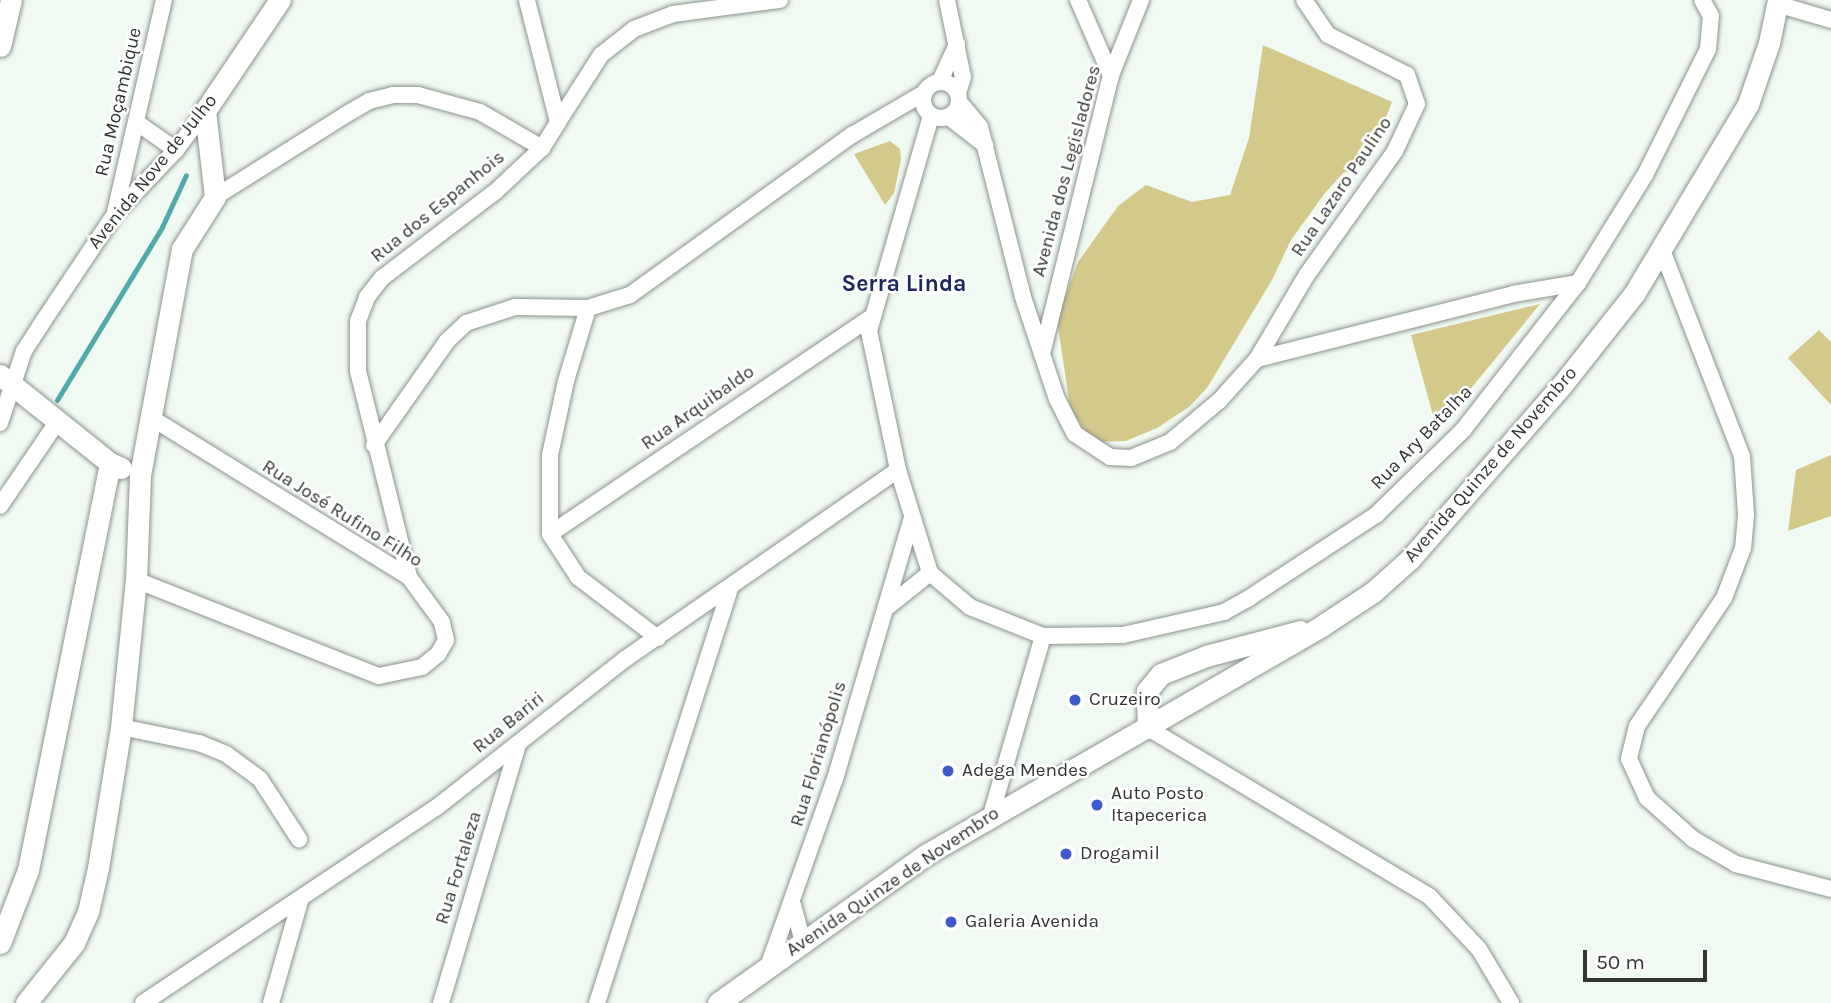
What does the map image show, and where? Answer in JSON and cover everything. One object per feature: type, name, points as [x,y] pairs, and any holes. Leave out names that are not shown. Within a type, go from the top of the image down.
[{"type":"main road","points":[[0,47],[11,0]]},
{"type":"main road","name":"Avenida Nove de Julho","points":[[205,111],[279,0]]},
{"type":"main road","name":"Avenida Quinze de Novembro","points":[[718,1003],[769,964],[991,815],[1148,728],[1323,625],[1373,592],[1459,506],[1605,332],[1662,250],[1748,104],[1778,2]]},
{"type":"main road","points":[[26,1003],[74,943],[88,912],[121,727],[135,580],[140,475],[150,417],[182,249],[215,197],[205,111]]},
{"type":"main road","points":[[6,380],[110,463],[140,475]]},
{"type":"main road","points":[[0,943],[28,870],[110,463]]},
{"type":"main road","points":[[1148,728],[1147,691],[1161,674],[1206,656],[1323,625]]},
{"type":"street","name":"Rua Moçambique","points":[[115,214],[164,0]]},
{"type":"street","points":[[527,0],[558,122]]},
{"type":"street","name":"Rua dos Espanhois","points":[[409,577],[374,445],[356,345],[367,297],[402,259],[495,191],[542,148],[600,55],[634,29],[673,14],[780,0]]},
{"type":"street","points":[[880,613],[930,573],[898,470],[872,360],[870,318],[913,167],[937,115],[959,98],[963,77],[947,0]]},
{"type":"street","points":[[1078,0],[1111,75]]},
{"type":"street","name":"Avenida dos Legisladores","points":[[1042,355],[1111,75],[1141,0]]},
{"type":"street","name":"Rua Lazaro Paulino","points":[[940,81],[959,98],[980,127],[1042,355],[1075,434],[1110,457],[1131,458],[1170,442],[1188,429],[1257,359],[1306,276],[1395,151],[1417,104],[1407,75],[1335,40],[1314,20],[1304,0]]},
{"type":"street","name":"Rua Ary Batalha","points":[[930,573],[970,607],[1043,636],[1123,635],[1224,612],[1318,554],[1411,485],[1498,388],[1578,283],[1645,175],[1699,71],[1712,28],[1704,1]]},
{"type":"street","points":[[1778,2],[1831,20]]},
{"type":"street","points":[[374,445],[439,352],[466,323],[515,307],[588,308],[630,295],[870,123],[940,81],[957,44]]},
{"type":"street","points":[[924,93],[937,115],[985,145]]},
{"type":"street","points":[[215,197],[361,106],[393,95],[418,95],[480,112],[542,148]]},
{"type":"street","name":"Avenida Nove de Julho","points":[[0,423],[6,380],[24,351],[115,214],[176,150],[205,111]]},
{"type":"street","points":[[870,123],[937,115]]},
{"type":"street","points":[[136,122],[176,150]]},
{"type":"street","points":[[1662,250],[1742,456],[1747,488],[1744,537],[1724,598],[1637,726],[1629,760],[1647,798],[1705,846],[1736,864],[1831,889]]},
{"type":"street","points":[[1257,359],[1513,294],[1578,283]]},
{"type":"street","points":[[588,308],[566,381],[551,455],[550,534],[578,577],[658,638]]},
{"type":"street","name":"Rua Arquibaldo","points":[[550,534],[870,318]]},
{"type":"street","name":"Rua José Rufino Filho","points":[[135,580],[379,676],[422,667],[438,654],[446,640],[442,622],[409,577],[150,417]]},
{"type":"street","points":[[0,506],[57,422]]},
{"type":"street","name":"Rua Bariri","points":[[143,1003],[300,901],[437,807],[588,686],[729,591],[898,470]]},
{"type":"street","name":"Rua Florianópolis","points":[[769,964],[793,905],[838,768],[880,613],[912,517]]},
{"type":"street","points":[[597,1003],[729,591]]},
{"type":"street","points":[[991,815],[1043,636]]},
{"type":"street","points":[[121,727],[199,743],[226,754],[260,779],[299,839]]},
{"type":"street","points":[[1148,728],[1430,897],[1479,949],[1511,1003]]},
{"type":"street","name":"Rua Fortaleza","points":[[440,1003],[518,744]]},
{"type":"street","points":[[271,1003],[300,901]]},
{"type":"street","points":[[793,905],[803,942]]},
{"type":"shaded area","points":[[1263,45],[1392,102],[1368,163],[1343,173],[1325,193],[1291,240],[1272,280],[1207,388],[1189,407],[1157,428],[1126,441],[1091,442],[1070,407],[1057,319],[1078,262],[1118,206],[1146,185],[1192,202],[1230,195],[1249,138]]},
{"type":"shaded area","points":[[890,141],[900,149],[901,160],[894,193],[885,205],[854,154]]},
{"type":"shaded area","points":[[1540,304],[1437,430],[1411,335]]},
{"type":"shaded area","points":[[1819,330],[1831,342],[1831,405],[1788,358]]},
{"type":"shaded area","points":[[1831,455],[1831,516],[1788,531],[1796,470]]},
{"type":"waterway","points":[[57,400],[162,227],[186,175]]},
{"type":"place","name":"Cruzeiro","points":[[1075,700]]},
{"type":"place","name":"Adega Mendes","points":[[948,771]]},
{"type":"place","name":"Auto Posto Itapecerica","points":[[1097,805]]},
{"type":"place","name":"Drogamil","points":[[1066,854]]},
{"type":"place","name":"Galeria Avenida","points":[[951,922]]},
{"type":"district","name":"Serra Linda","points":[[904,284]]}]
